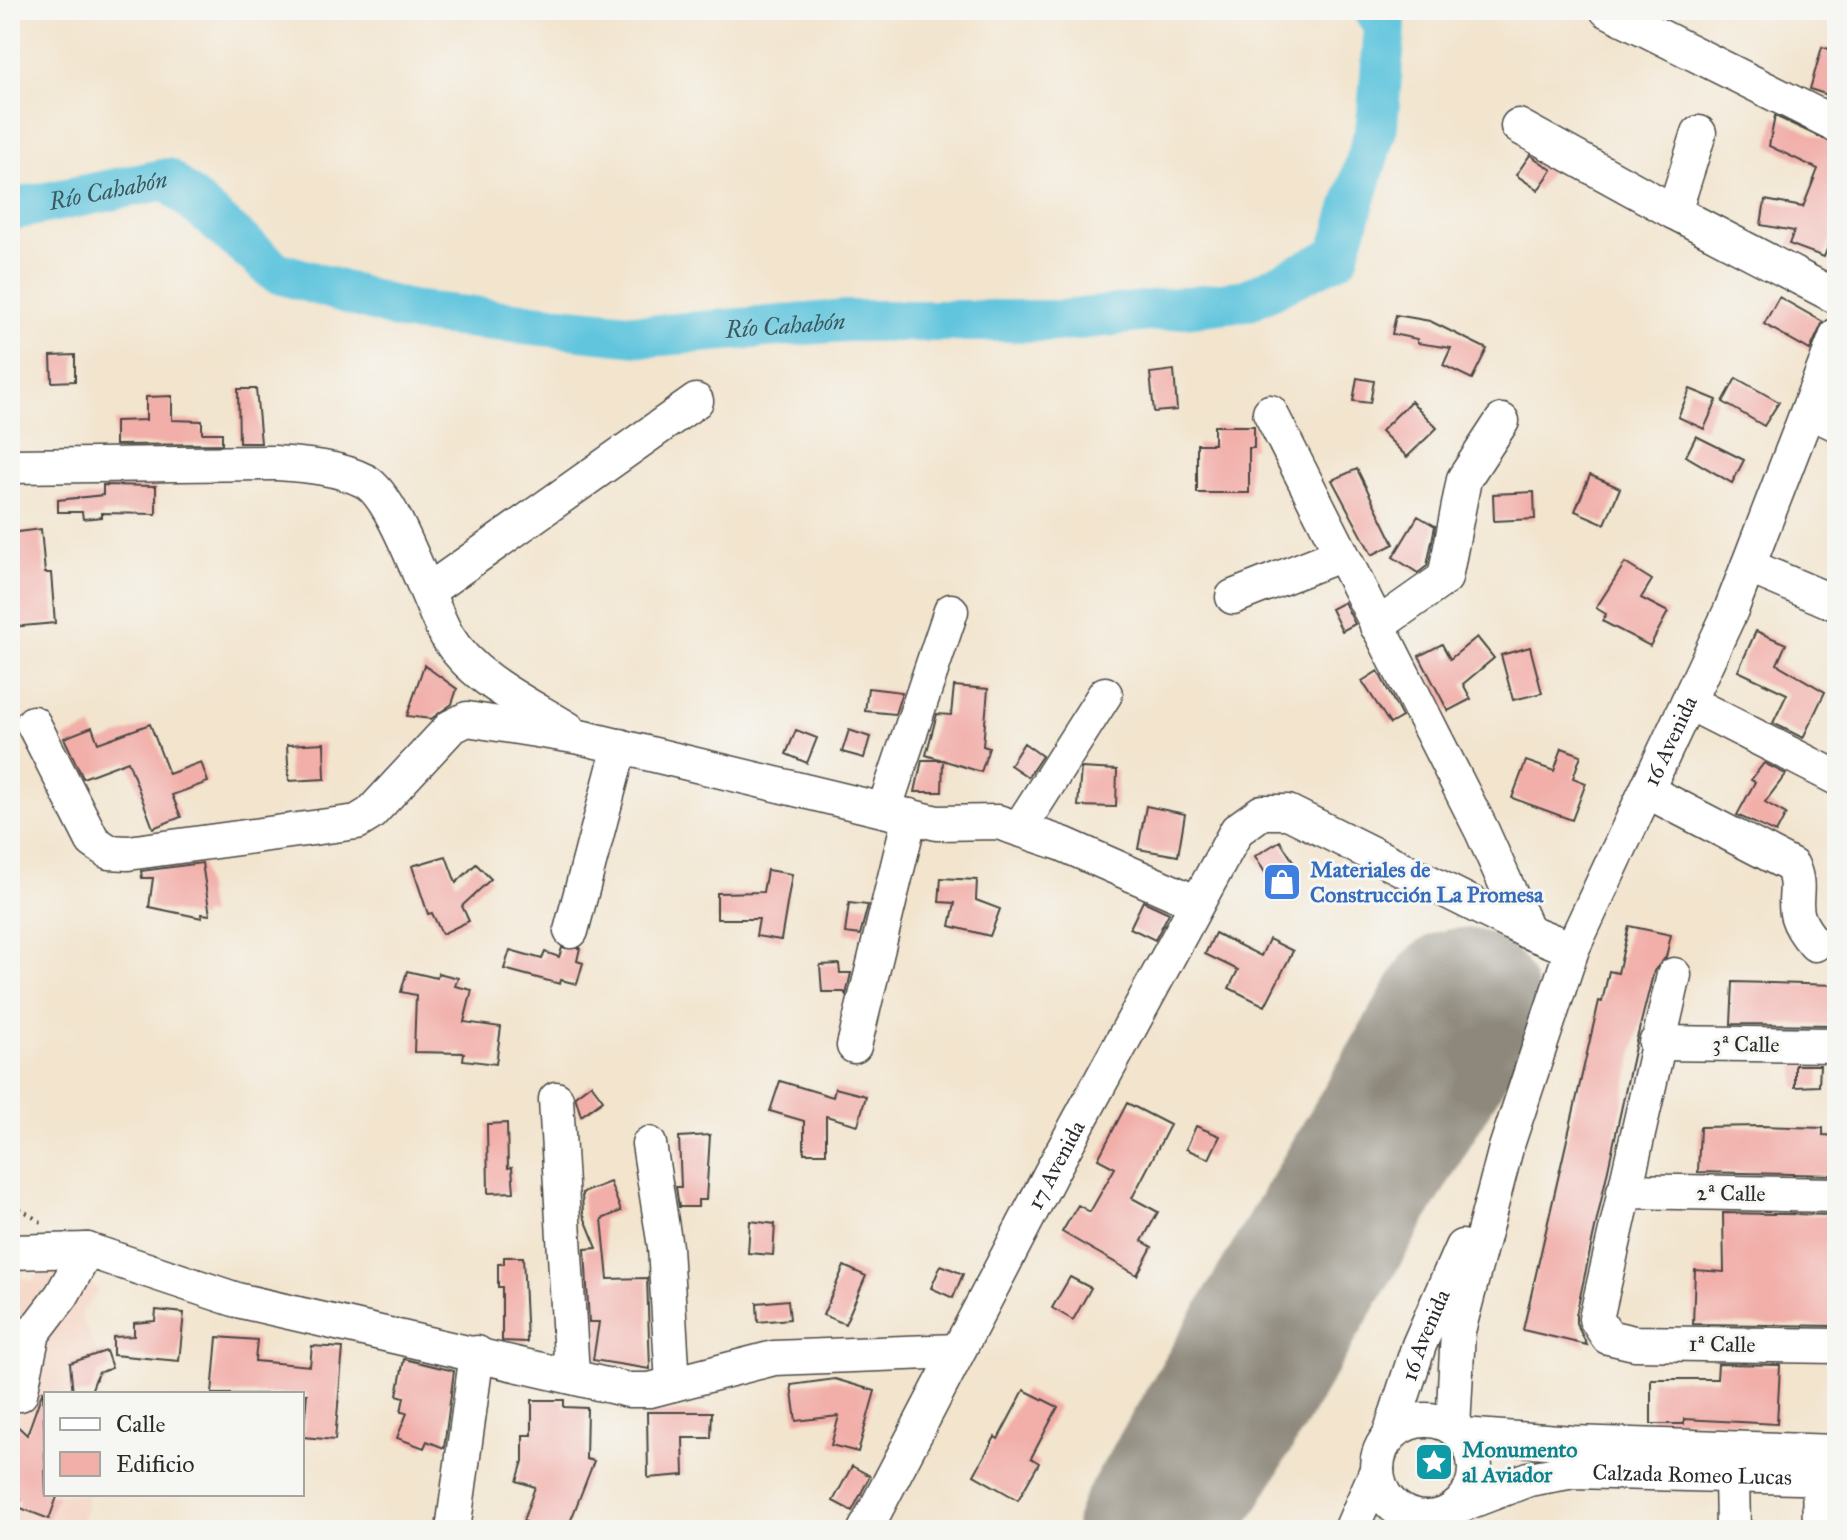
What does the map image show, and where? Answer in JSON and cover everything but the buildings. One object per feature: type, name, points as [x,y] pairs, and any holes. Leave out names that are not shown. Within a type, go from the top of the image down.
[{"type":"street","points":[[1607,10],[1837,125]]},
{"type":"street","points":[[1518,126],[1837,297]]},
{"type":"street","points":[[1674,212],[1699,133]]},
{"type":"street","name":"16 Avenida","points":[[1458,1432],[1458,1331],[1506,1148],[1572,949],[1748,566],[1823,418],[1836,340]]},
{"type":"street","points":[[428,591],[696,401]]},
{"type":"street","points":[[1270,412],[1339,555],[1482,831],[1527,931],[1572,949]]},
{"type":"street","points":[[1377,626],[1445,578],[1464,479],[1502,421]]},
{"type":"street","points":[[10,466],[275,463],[330,470],[366,481],[376,491],[428,591],[448,637],[471,664],[580,737]]},
{"type":"street","points":[[1233,597],[1339,555]]},
{"type":"street","points":[[1748,566],[1837,604]]},
{"type":"street","points":[[854,1046],[897,813],[951,611]]},
{"type":"street","points":[[1019,829],[1105,694]]},
{"type":"street","points":[[1688,702],[1837,778]]},
{"type":"street","points":[[33,723],[93,841],[109,852],[128,853],[357,822],[370,814],[451,727],[467,719],[580,737],[937,823],[998,822],[1197,903]]},
{"type":"street","points":[[571,931],[620,746]]},
{"type":"street","points":[[1647,791],[1792,866],[1797,877],[1794,907],[1797,920],[1815,944]]},
{"type":"street","name":"17 Avenida","points":[[865,1530],[957,1351],[1237,830],[1262,812],[1288,812],[1527,931]]},
{"type":"street","points":[[1624,1191],[1674,975]]},
{"type":"street","name":"3ª Calle","points":[[1656,1043],[1837,1045]]},
{"type":"street","points":[[556,1099],[572,1375]]},
{"type":"street","points":[[649,1144],[665,1247],[673,1384]]},
{"type":"street","name":"16 Avenida","points":[[1389,1437],[1419,1345],[1506,1148]]},
{"type":"street","name":"2ª Calle","points":[[1624,1191],[1837,1195]]},
{"type":"street","name":"1ª Calle","points":[[1624,1191],[1596,1319],[1608,1337],[1634,1343],[1837,1346]]},
{"type":"street","points":[[10,1252],[87,1250],[237,1300],[628,1390],[673,1384],[774,1358],[957,1351]]},
{"type":"street","points":[[20,1394],[33,1333],[62,1295],[87,1250]]},
{"type":"street","points":[[453,1530],[477,1353]]},
{"type":"street","points":[[1412,1422],[1440,1422],[1458,1432],[1471,1448],[1475,1479],[1440,1518],[1403,1512],[1389,1501],[1381,1487],[1377,1470],[1378,1458],[1389,1437],[1412,1422]]},
{"type":"street","name":"Calzada Romeo Lucas","points":[[1458,1432],[1831,1469]]},
{"type":"street","points":[[1820,1530],[1831,1469]]},
{"type":"street","name":"Calzada Romeo Lucas","points":[[1440,1518],[1529,1479],[1574,1471],[1732,1475],[1831,1469]]},
{"type":"street","points":[[1351,1530],[1377,1470]]},
{"type":"street","points":[[1732,1475],[1733,1530]]},
{"type":"path","points":[[10,1169],[20,1209],[47,1226]]},
{"type":"shaded area","points":[[54,1256],[99,1290],[80,1314],[107,1373],[104,1392],[44,1392],[44,1496],[88,1496],[82,1530],[10,1530],[10,1273],[32,1281]]},
{"type":"waterway","name":"Río Cahabón","points":[[10,210],[167,179],[276,272],[408,311],[648,336],[845,321],[1062,321],[1247,300],[1338,256],[1377,125],[1385,26],[1374,10]]},
{"type":"runway","points":[[1154,1530],[1462,1006]]},
{"type":"place","name":"Materiales de Construcción La Promesa","points":[[1282,882]]},
{"type":"place","name":"Monumento al Aviador","points":[[1434,1462]]}]
